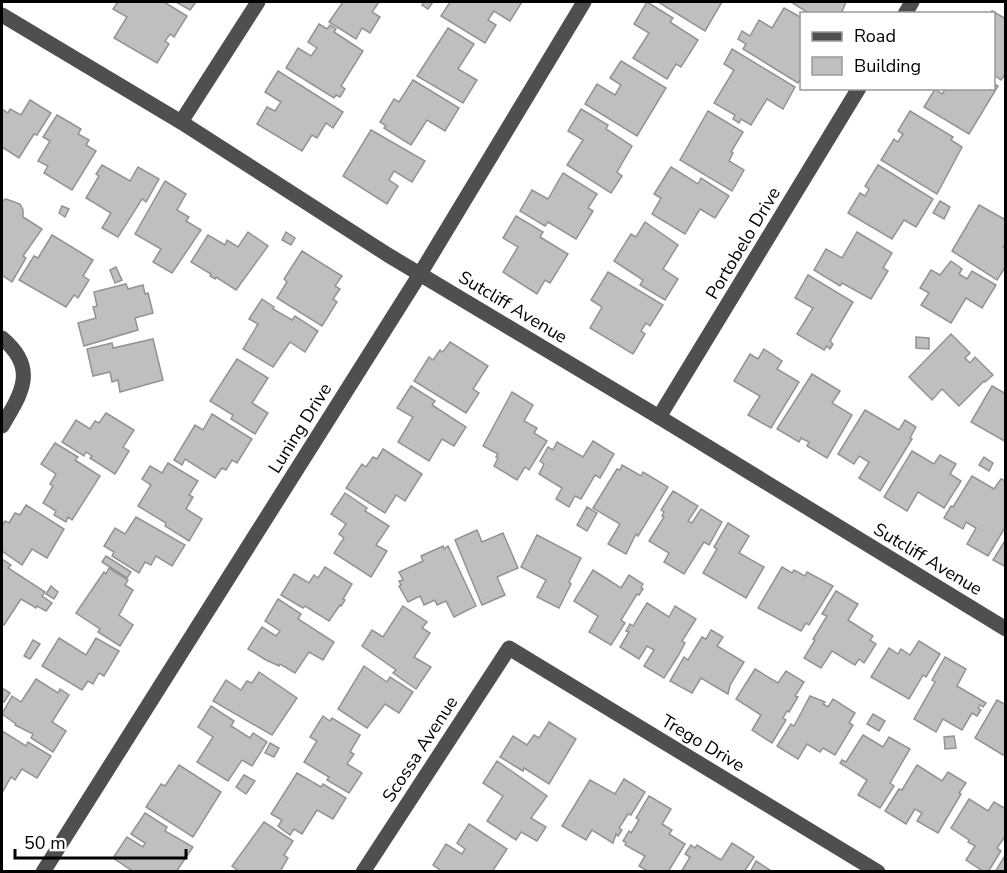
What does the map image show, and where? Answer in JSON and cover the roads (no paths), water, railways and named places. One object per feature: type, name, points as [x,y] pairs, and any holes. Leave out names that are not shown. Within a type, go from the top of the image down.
[{"type":"street","points":[[181,122],[258,2]]},
{"type":"street","name":"Luning Drive","points":[[43,872],[420,274],[584,2]]},
{"type":"street","name":"Sutcliff Avenue","points":[[2,15],[181,122],[420,274],[1005,629]]},
{"type":"street","name":"Portobelo Drive","points":[[659,417],[858,90]]},
{"type":"street","points":[[2,338],[13,348],[22,366],[23,387],[16,405],[2,426]]},
{"type":"street","name":"Scossa Avenue","points":[[363,872],[509,648]]},
{"type":"street","name":"Trego Drive","points":[[509,648],[878,872]]}]
